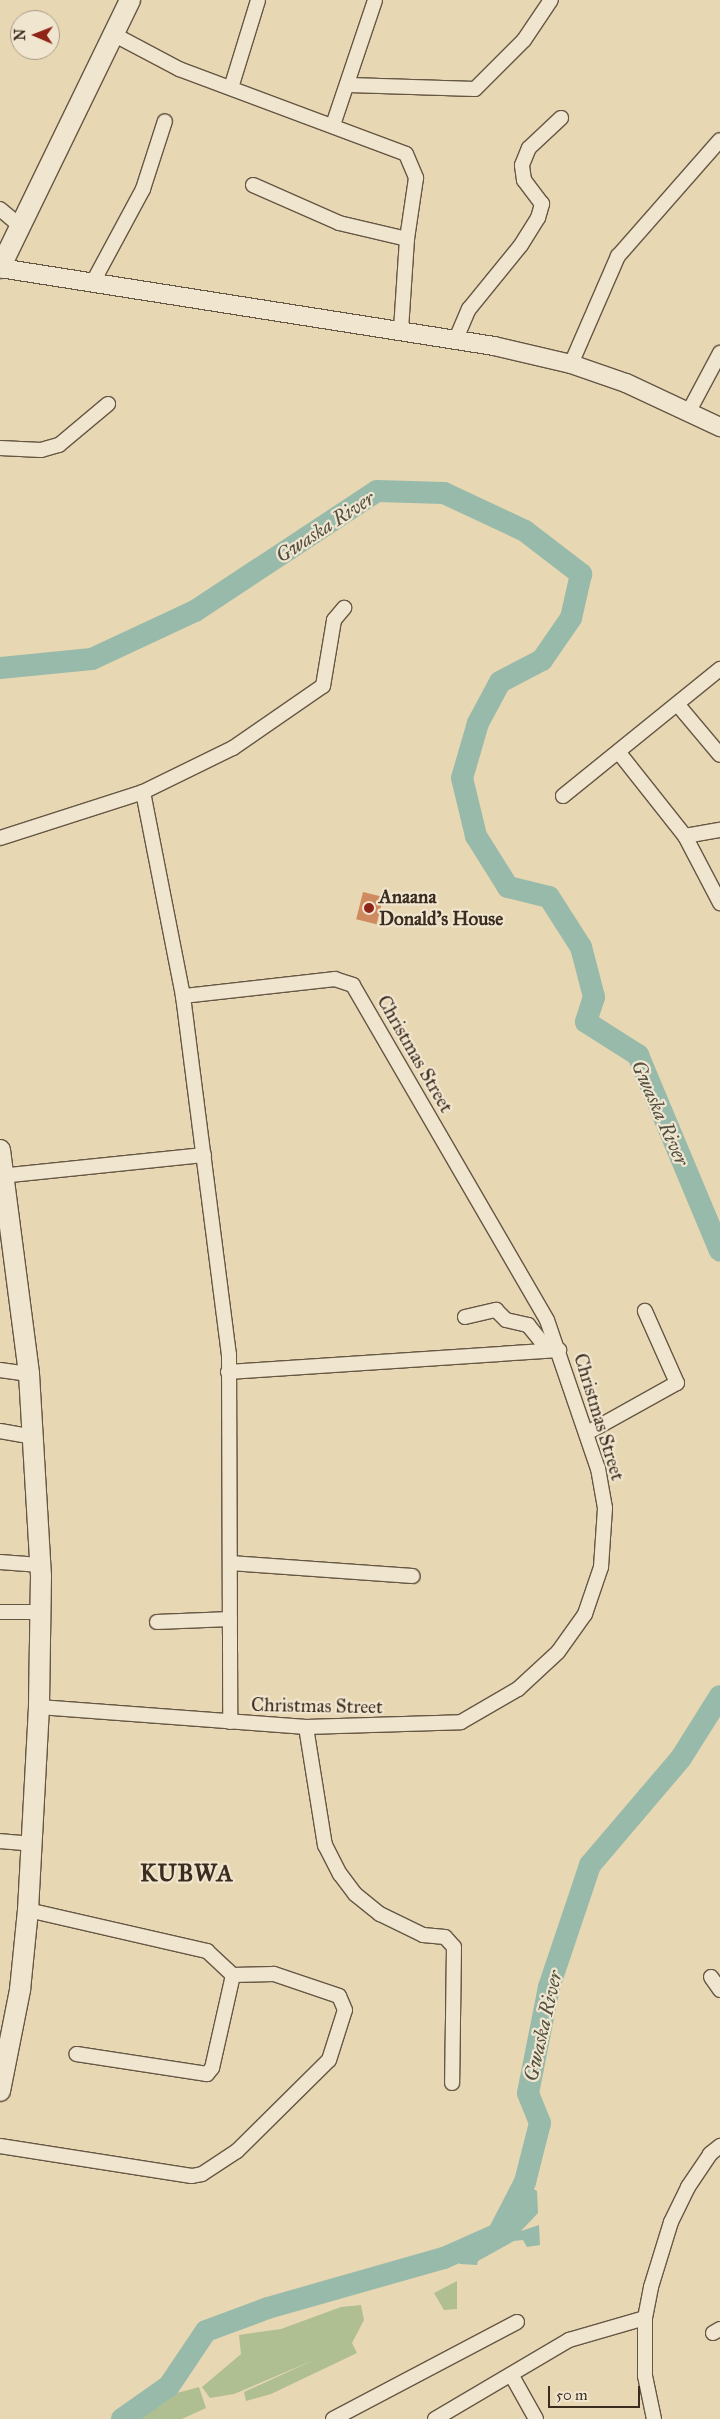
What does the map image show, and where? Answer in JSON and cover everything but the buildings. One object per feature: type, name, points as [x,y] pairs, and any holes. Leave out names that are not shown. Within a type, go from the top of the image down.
[{"type":"main road","points":[[0,268],[19,225],[130,0]]},
{"type":"main road","points":[[0,1150],[29,1374],[35,1437],[40,1565],[39,1707],[28,1910],[20,1990],[0,2090]]},
{"type":"street","points":[[232,88],[258,0]]},
{"type":"street","points":[[333,125],[349,85],[375,0]]},
{"type":"street","points":[[349,85],[475,89],[524,40],[551,0]]},
{"type":"street","points":[[113,34],[179,69],[392,147],[413,162],[416,178],[407,239],[401,330]]},
{"type":"street","points":[[456,339],[469,309],[521,245],[538,218],[542,204],[524,180],[522,165],[529,148],[561,118]]},
{"type":"street","points":[[93,282],[143,189],[165,121]]},
{"type":"street","points":[[571,364],[618,256],[720,140]]},
{"type":"street","points":[[253,185],[339,223],[407,239]]},
{"type":"street","points":[[0,209],[19,225]]},
{"type":"street","points":[[0,268],[456,339],[571,364],[689,411],[720,428]]},
{"type":"street","points":[[689,411],[720,353]]},
{"type":"street","points":[[0,448],[41,450],[59,445],[108,404]]},
{"type":"street","points":[[0,838],[143,792],[233,748],[323,686],[334,620],[344,608]]},
{"type":"street","points":[[563,796],[620,754],[720,670]]},
{"type":"street","points":[[678,705],[720,755]]},
{"type":"street","points":[[620,754],[685,836],[719,900]]},
{"type":"street","points":[[143,792],[183,996],[204,1155],[228,1372],[230,1722]]},
{"type":"street","points":[[685,836],[720,830]]},
{"type":"street","name":"Christmas Street","points":[[39,1707],[306,1727],[461,1722],[518,1689],[558,1652],[585,1614],[602,1567],[605,1508],[587,1433],[532,1290],[353,986],[335,979],[183,996]]},
{"type":"street","points":[[2,1177],[204,1155]]},
{"type":"street","points":[[465,1317],[496,1310],[506,1320],[528,1324],[554,1350]]},
{"type":"street","points":[[587,1433],[677,1384],[645,1311]]},
{"type":"street","points":[[228,1372],[554,1350]]},
{"type":"street","points":[[0,1370],[29,1374]]},
{"type":"street","points":[[0,1430],[35,1437]]},
{"type":"street","points":[[0,1562],[40,1565]]},
{"type":"street","points":[[230,1563],[413,1576]]},
{"type":"street","points":[[0,1612],[40,1612]]},
{"type":"street","points":[[157,1622],[230,1619]]},
{"type":"street","points":[[306,1727],[325,1845],[340,1874],[355,1894],[380,1914],[422,1935],[445,1937],[454,1947],[452,2083]]},
{"type":"street","points":[[0,1841],[32,1844]]},
{"type":"street","points":[[0,2146],[192,2176],[202,2174],[237,2151],[329,2060],[344,2010],[339,1996],[274,1974],[233,1975],[207,1951],[28,1910]]},
{"type":"street","points":[[77,2054],[207,2074],[214,2059],[233,1975]]},
{"type":"street","points":[[711,1977],[720,1990]]},
{"type":"street","points":[[654,2419],[646,2376],[645,2318],[671,2222],[688,2187],[710,2154],[720,2146]]},
{"type":"street","points":[[435,2419],[578,2336],[645,2318]]},
{"type":"street","points":[[333,2419],[516,2322]]},
{"type":"street","points":[[512,2376],[536,2419]]},
{"type":"shaded area","points":[[526,2185],[537,2191],[538,2213],[521,2231],[539,2225],[540,2245],[527,2247],[523,2240],[514,2241],[478,2261],[477,2265],[460,2264],[456,2257],[502,2235]]},
{"type":"shaded area","points":[[457,2281],[457,2309],[444,2310],[434,2293]]},
{"type":"shaded area","points":[[361,2305],[364,2320],[352,2343],[357,2353],[271,2394],[246,2401],[244,2392],[314,2360],[234,2394],[210,2398],[202,2387],[241,2354],[239,2335],[281,2329],[341,2307]]},
{"type":"shaded area","points":[[199,2387],[206,2408],[182,2419],[137,2419],[177,2393]]},
{"type":"waterway","name":"Gwaska River","points":[[0,668],[92,659],[195,611],[377,491],[444,493],[525,531],[581,574],[571,618],[542,660],[500,682],[478,723],[462,778],[476,836],[508,887],[549,897],[581,947],[594,997],[586,1022],[638,1055],[720,1251]]},
{"type":"waterway","name":"Gwaska River","points":[[122,2419],[169,2386],[206,2331],[268,2308],[444,2258],[498,2234],[525,2182],[540,2123],[528,2093],[549,1987],[590,1865],[681,1758],[720,1696]]},
{"type":"place","name":"Anaana Donald's House","points":[[369,908]]},
{"type":"district","name":"KUBWA","points":[[187,1874]]}]
